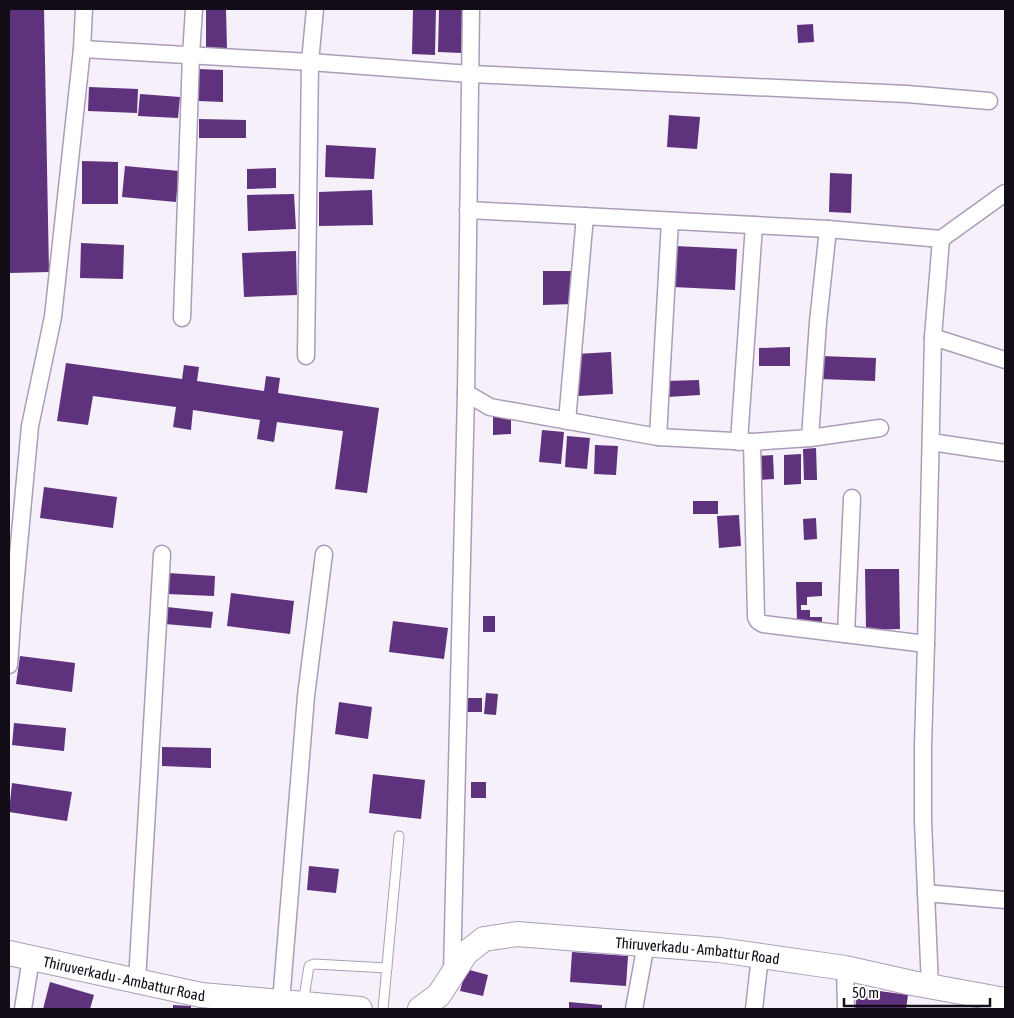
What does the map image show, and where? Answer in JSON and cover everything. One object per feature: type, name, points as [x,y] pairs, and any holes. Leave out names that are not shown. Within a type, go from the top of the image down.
[{"type":"main road","name":"Thiruverkadu - Ambattur Road","points":[[420,1009],[439,994],[466,953],[484,939],[517,934],[719,950],[845,968],[930,987],[1005,1000]]},
{"type":"main road","name":"Thiruverkadu - Ambattur Road","points":[[20,956],[137,981],[201,1002],[292,1003],[327,1008],[360,1009]]},
{"type":"street","points":[[9,665],[11,609],[30,426],[52,317],[82,49],[84,9]]},
{"type":"street","points":[[182,318],[194,9]]},
{"type":"street","points":[[306,356],[310,62],[315,9]]},
{"type":"street","points":[[452,976],[466,393],[471,9]]},
{"type":"street","points":[[82,49],[310,62],[470,74],[907,94],[988,102]]},
{"type":"street","points":[[468,210],[828,229],[942,239],[1005,193]]},
{"type":"street","points":[[567,421],[585,216]]},
{"type":"street","points":[[658,437],[670,221]]},
{"type":"street","points":[[754,225],[745,442],[756,617],[758,622],[926,644]]},
{"type":"street","points":[[810,438],[818,322],[828,229]]},
{"type":"street","points":[[930,987],[923,821],[923,746],[933,336],[942,239]]},
{"type":"street","points":[[933,336],[1005,360]]},
{"type":"street","points":[[466,393],[490,407],[658,437],[745,442],[810,438],[880,428]]},
{"type":"street","points":[[931,442],[1005,453]]},
{"type":"street","points":[[846,634],[852,498]]},
{"type":"street","points":[[137,981],[162,554]]},
{"type":"street","points":[[292,1003],[306,696],[324,554]]},
{"type":"street","points":[[926,893],[1005,900]]},
{"type":"street","points":[[634,1009],[646,944]]},
{"type":"street","points":[[20,956],[23,1009]]},
{"type":"street","points":[[754,1009],[760,956]]},
{"type":"street","points":[[845,968],[846,1009]]},
{"type":"lane","points":[[384,1009],[399,836]]},
{"type":"lane","points":[[292,1003],[309,966],[314,964],[388,968]]},
{"type":"building","points":[[9,9],[44,9],[49,272],[10,273]]},
{"type":"building","points":[[206,9],[226,9],[227,49],[206,49]]},
{"type":"building","points":[[413,9],[436,9],[435,55],[412,54]]},
{"type":"building","points":[[439,9],[463,9],[462,53],[438,52]]},
{"type":"building","points":[[813,24],[814,42],[798,43],[797,25]]},
{"type":"building","points":[[199,69],[223,70],[223,102],[198,101]]},
{"type":"building","points":[[89,87],[138,89],[137,113],[88,111]]},
{"type":"building","points":[[140,94],[180,97],[178,118],[138,116]]},
{"type":"building","points":[[669,115],[700,117],[697,149],[667,147]]},
{"type":"building","points":[[199,119],[246,120],[246,138],[199,138]]},
{"type":"building","points":[[326,145],[376,148],[374,179],[325,177]]},
{"type":"building","points":[[82,161],[118,162],[118,204],[82,204]]},
{"type":"building","points":[[125,166],[179,171],[176,202],[122,197]]},
{"type":"building","points":[[276,168],[276,188],[247,189],[247,169]]},
{"type":"building","points":[[830,173],[852,174],[851,213],[829,212]]},
{"type":"building","points":[[372,190],[373,225],[319,226],[319,192]]},
{"type":"building","points":[[294,194],[296,229],[248,231],[247,195]]},
{"type":"building","points":[[81,243],[124,245],[123,279],[80,278]]},
{"type":"building","points":[[675,246],[737,249],[735,290],[673,287]]},
{"type":"building","points":[[296,251],[297,295],[244,297],[242,253]]},
{"type":"building","points":[[543,271],[573,271],[573,304],[543,305]]},
{"type":"building","points":[[790,347],[790,366],[759,366],[759,348]]},
{"type":"building","points":[[611,352],[613,394],[578,396],[576,354]]},
{"type":"building","points":[[821,356],[876,358],[875,381],[820,379]]},
{"type":"building","points":[[66,363],[182,379],[184,365],[199,367],[197,381],[264,391],[266,376],[280,378],[278,393],[379,408],[367,493],[335,489],[343,431],[277,422],[274,442],[257,439],[260,420],[193,410],[191,430],[173,427],[176,407],[93,396],[88,425],[57,421]]},
{"type":"building","points":[[699,380],[700,395],[667,397],[666,381]]},
{"type":"building","points":[[493,417],[511,417],[511,434],[493,435]]},
{"type":"building","points":[[542,430],[564,432],[561,464],[539,462]]},
{"type":"building","points":[[567,436],[590,438],[587,469],[565,467]]},
{"type":"building","points":[[595,445],[618,446],[616,475],[594,474]]},
{"type":"building","points":[[816,448],[817,480],[804,480],[803,449]]},
{"type":"building","points":[[801,454],[801,484],[784,485],[784,455]]},
{"type":"building","points":[[773,455],[774,479],[759,480],[757,456]]},
{"type":"building","points":[[44,487],[117,497],[113,528],[40,518]]},
{"type":"building","points":[[693,501],[718,501],[718,514],[693,514]]},
{"type":"building","points":[[739,515],[741,546],[719,548],[717,516]]},
{"type":"building","points":[[816,518],[817,539],[804,540],[803,519]]},
{"type":"building","points":[[865,569],[899,569],[900,629],[866,630]]},
{"type":"building","points":[[168,573],[215,576],[214,596],[167,594]]},
{"type":"building","points":[[796,582],[822,582],[822,596],[807,597],[807,605],[801,605],[801,610],[810,610],[810,617],[822,617],[822,622],[797,622]]},
{"type":"building","points":[[231,593],[294,601],[290,634],[227,626]]},
{"type":"building","points":[[167,607],[213,612],[211,628],[165,624]]},
{"type":"building","points":[[483,616],[495,616],[495,632],[483,632]]},
{"type":"building","points":[[393,621],[448,628],[444,659],[389,652]]},
{"type":"building","points":[[20,656],[75,663],[72,692],[16,684]]},
{"type":"building","points":[[486,693],[498,694],[496,715],[484,714]]},
{"type":"building","points":[[464,698],[482,698],[482,712],[464,712]]},
{"type":"building","points":[[339,702],[372,707],[368,739],[335,734]]},
{"type":"building","points":[[14,723],[66,728],[64,751],[12,745]]},
{"type":"building","points":[[162,747],[211,748],[211,768],[162,766]]},
{"type":"building","points":[[373,774],[425,780],[421,819],[369,813]]},
{"type":"building","points":[[471,782],[486,782],[486,798],[471,798]]},
{"type":"building","points":[[12,783],[72,792],[67,821],[9,812]]},
{"type":"building","points":[[309,866],[339,869],[336,893],[307,890]]},
{"type":"building","points":[[572,952],[628,956],[626,986],[570,982]]},
{"type":"building","points":[[466,969],[488,975],[483,996],[460,991]]},
{"type":"building","points":[[50,982],[94,995],[90,1009],[43,1009]]},
{"type":"building","points":[[858,988],[908,995],[906,1009],[855,1009]]},
{"type":"building","points":[[569,1002],[602,1005],[602,1009],[569,1009]]},
{"type":"building","points":[[173,1005],[191,1006],[191,1009],[173,1009]]}]
